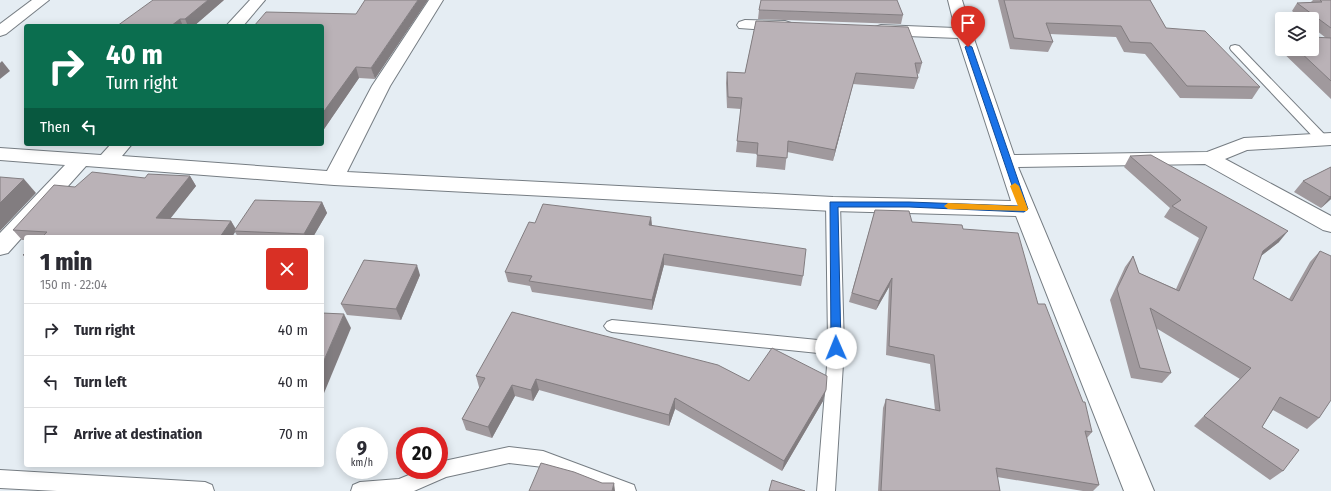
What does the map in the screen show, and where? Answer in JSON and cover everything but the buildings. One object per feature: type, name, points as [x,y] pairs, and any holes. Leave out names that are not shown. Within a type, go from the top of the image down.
[{"type":"street","points":[[0,31],[42,0]]},
{"type":"street","points":[[236,24],[258,0]]},
{"type":"street","points":[[334,178],[348,146],[390,71],[436,0]]},
{"type":"street","points":[[955,0],[964,33],[1024,209],[1139,491]]},
{"type":"street","points":[[745,25],[800,27]]},
{"type":"street","points":[[862,29],[964,33]]},
{"type":"street","points":[[1007,162],[1209,158],[1244,144],[1326,139]]},
{"type":"street","points":[[106,162],[120,146]]},
{"type":"street","points":[[0,154],[334,178],[833,204],[909,204],[1024,209]]},
{"type":"street","points":[[1209,158],[1331,225]]},
{"type":"street","points":[[0,247],[81,160]]},
{"type":"lane","points":[[1235,48],[1326,139]]},
{"type":"lane","points":[[826,491],[836,348],[833,204]]},
{"type":"lane","points":[[612,326],[836,348]]},
{"type":"lane","points":[[360,491],[400,488],[444,469],[509,456],[543,459],[627,491]]},
{"type":"lane","points":[[0,479],[205,491]]},
{"type":"slow traffic","points":[[948,206],[1024,209],[1015,186]]},
{"type":"route","points":[[836,348],[833,204],[909,204],[1024,209],[968,47]]}]
